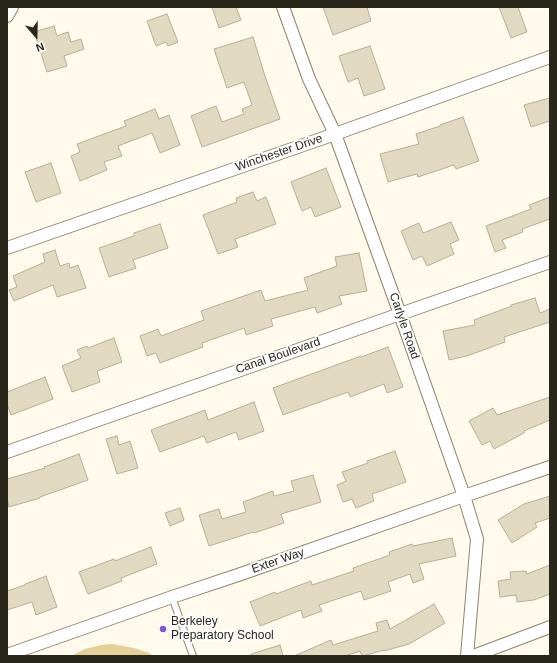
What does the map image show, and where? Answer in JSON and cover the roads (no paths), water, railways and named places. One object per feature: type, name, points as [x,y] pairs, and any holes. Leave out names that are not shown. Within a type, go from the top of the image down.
[{"type":"street","points":[[7,16],[12,7]]},
{"type":"street","name":"Carlyle Road","points":[[283,7],[309,79],[335,134],[464,496],[477,539],[467,656]]},
{"type":"street","name":"Winchester Drive","points":[[7,248],[335,134],[550,57]]},
{"type":"street","name":"Canal Boulevard","points":[[7,452],[550,262]]},
{"type":"street","name":"Exter Way","points":[[7,655],[550,467]]},
{"type":"street","points":[[473,656],[550,627]]},
{"type":"lane","points":[[172,597],[193,656]]},
{"type":"place","name":"Berkeley Preparatory School","points":[[163,629]]}]
